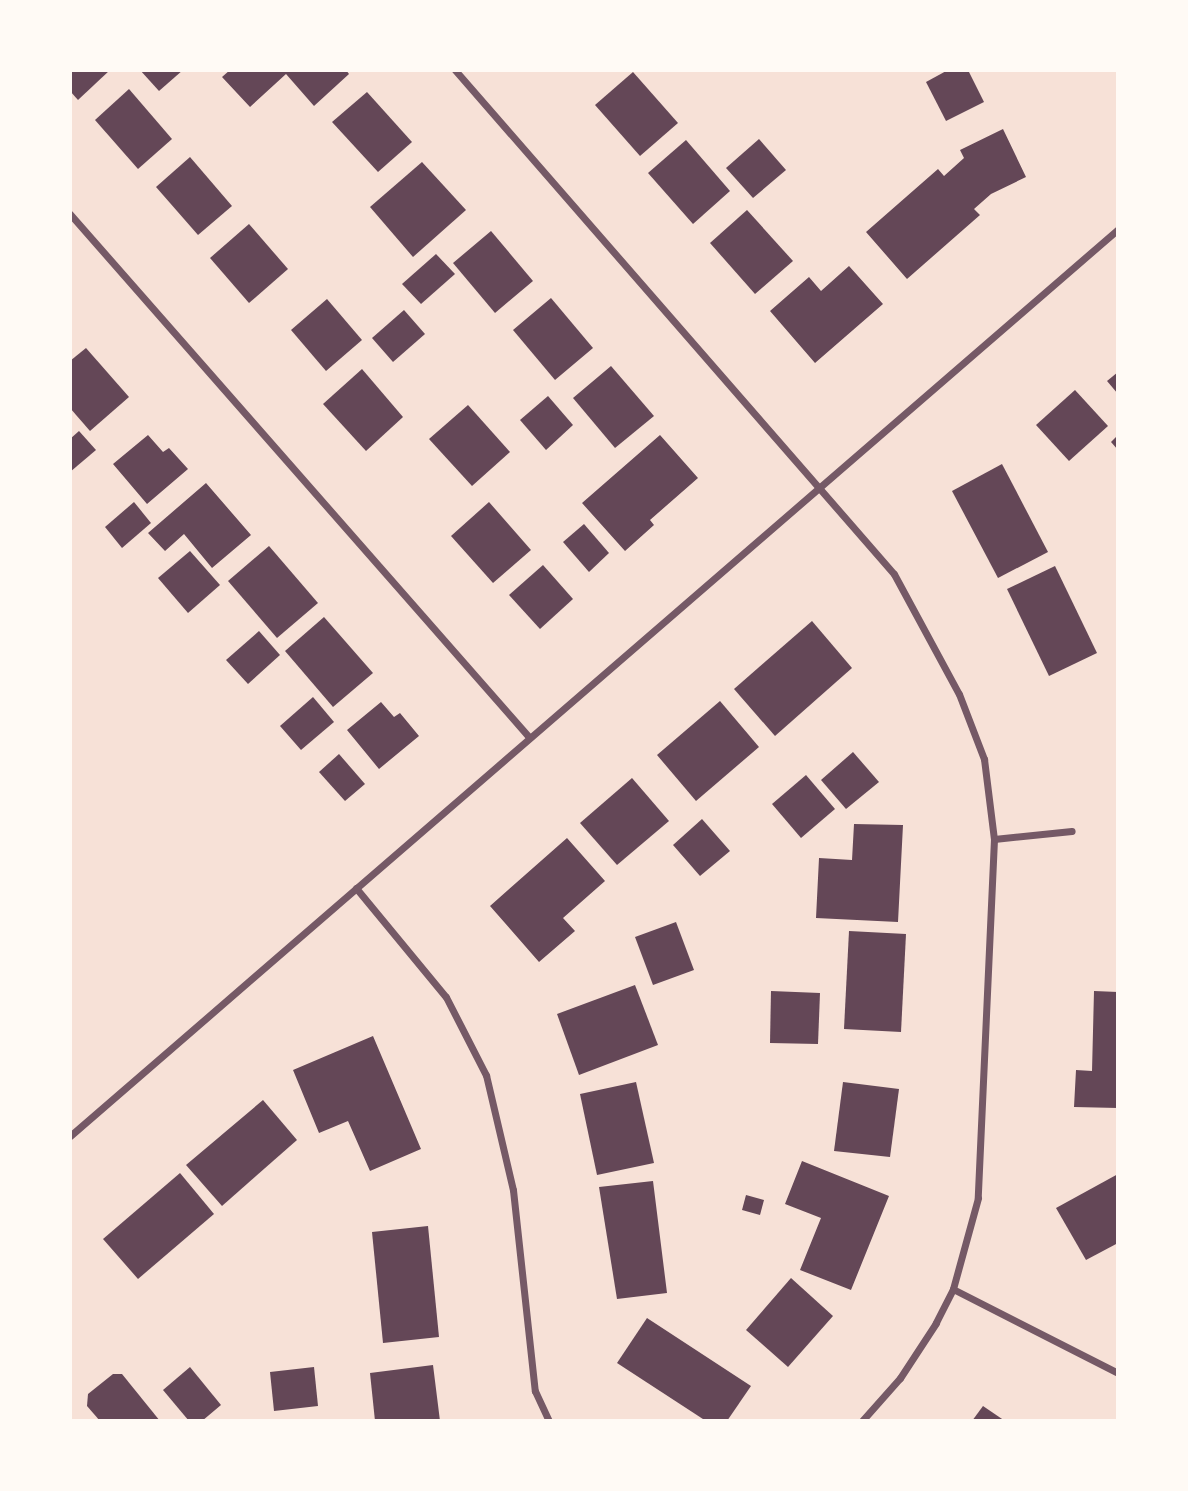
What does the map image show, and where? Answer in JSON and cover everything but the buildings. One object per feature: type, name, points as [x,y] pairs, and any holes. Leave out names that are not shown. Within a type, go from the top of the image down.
[{"type":"street","points":[[455,70],[821,486],[894,574],[933,639],[984,759],[995,839],[978,1198],[953,1289],[900,1378],[862,1421]]},
{"type":"street","points":[[70,214],[530,737]]},
{"type":"street","points":[[70,1136],[1118,229]]},
{"type":"street","points":[[995,839],[1072,831]]},
{"type":"street","points":[[356,888],[446,998],[486,1075],[513,1190],[535,1391],[549,1421]]},
{"type":"street","points":[[953,1289],[1118,1373]]}]
